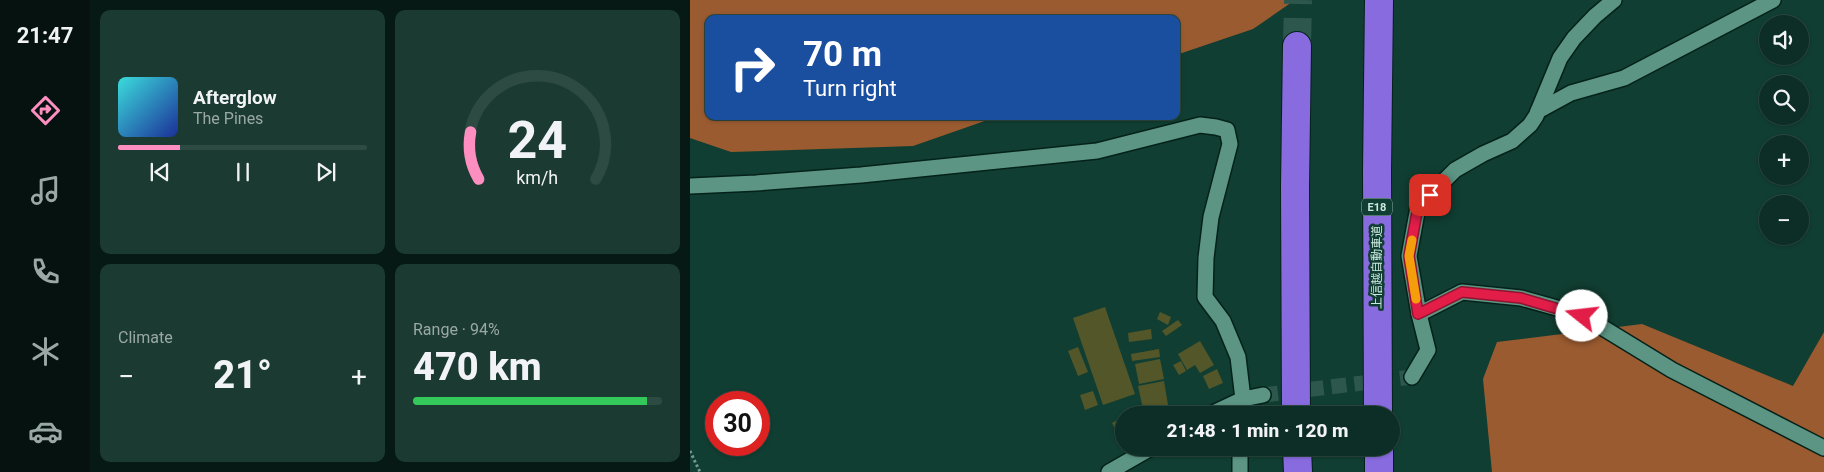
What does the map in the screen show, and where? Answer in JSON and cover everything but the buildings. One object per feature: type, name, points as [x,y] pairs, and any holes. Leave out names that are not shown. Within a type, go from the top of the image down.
[{"type":"highway","name":"上信越自動車道","points":[[1378,406],[1377,172],[1379,0]]},
{"type":"highway","points":[[1296,406],[1297,46]]},
{"type":"highway","points":[[1297,456],[1298,472]]},
{"type":"highway","points":[[1379,456],[1379,472]]},
{"type":"street","points":[[1412,377],[1428,350],[1418,314],[1409,256],[1418,207],[1455,170],[1483,154],[1512,141],[1530,125],[1538,111],[1560,58],[1574,38],[1614,0]]},
{"type":"street","points":[[1538,111],[1571,93],[1624,78],[1773,0]]},
{"type":"street","points":[[690,186],[860,176],[1097,151],[1200,125],[1216,126],[1227,130],[1230,144],[1211,217],[1206,258],[1205,298],[1223,321],[1238,356],[1243,406]]},
{"type":"street","points":[[1418,314],[1462,292],[1521,298],[1582,316],[1672,370],[1824,448]]},
{"type":"street","points":[[1229,406],[1262,395]]},
{"type":"street","points":[[1109,472],[1138,456]]},
{"type":"street","points":[[1240,456],[1240,472]]},
{"type":"path","points":[[690,451],[700,472]]},
{"type":"shaded area","points":[[690,0],[1295,0],[1253,29],[1180,54],[1180,15],[705,15],[705,120],[988,120],[913,146],[731,152],[690,138]]},
{"type":"shaded area","points":[[1642,324],[1793,386],[1824,332],[1824,472],[1492,472],[1483,379],[1497,342]]},
{"type":"tunnel","points":[[1297,46],[1298,0]]},
{"type":"tunnel","points":[[1263,395],[1412,377]]},
{"type":"slow traffic","points":[[1412,240],[1409,256],[1416,299]]},
{"type":"route","points":[[1430,195],[1418,207],[1409,256],[1418,314],[1462,292],[1521,298],[1582,316]]}]
